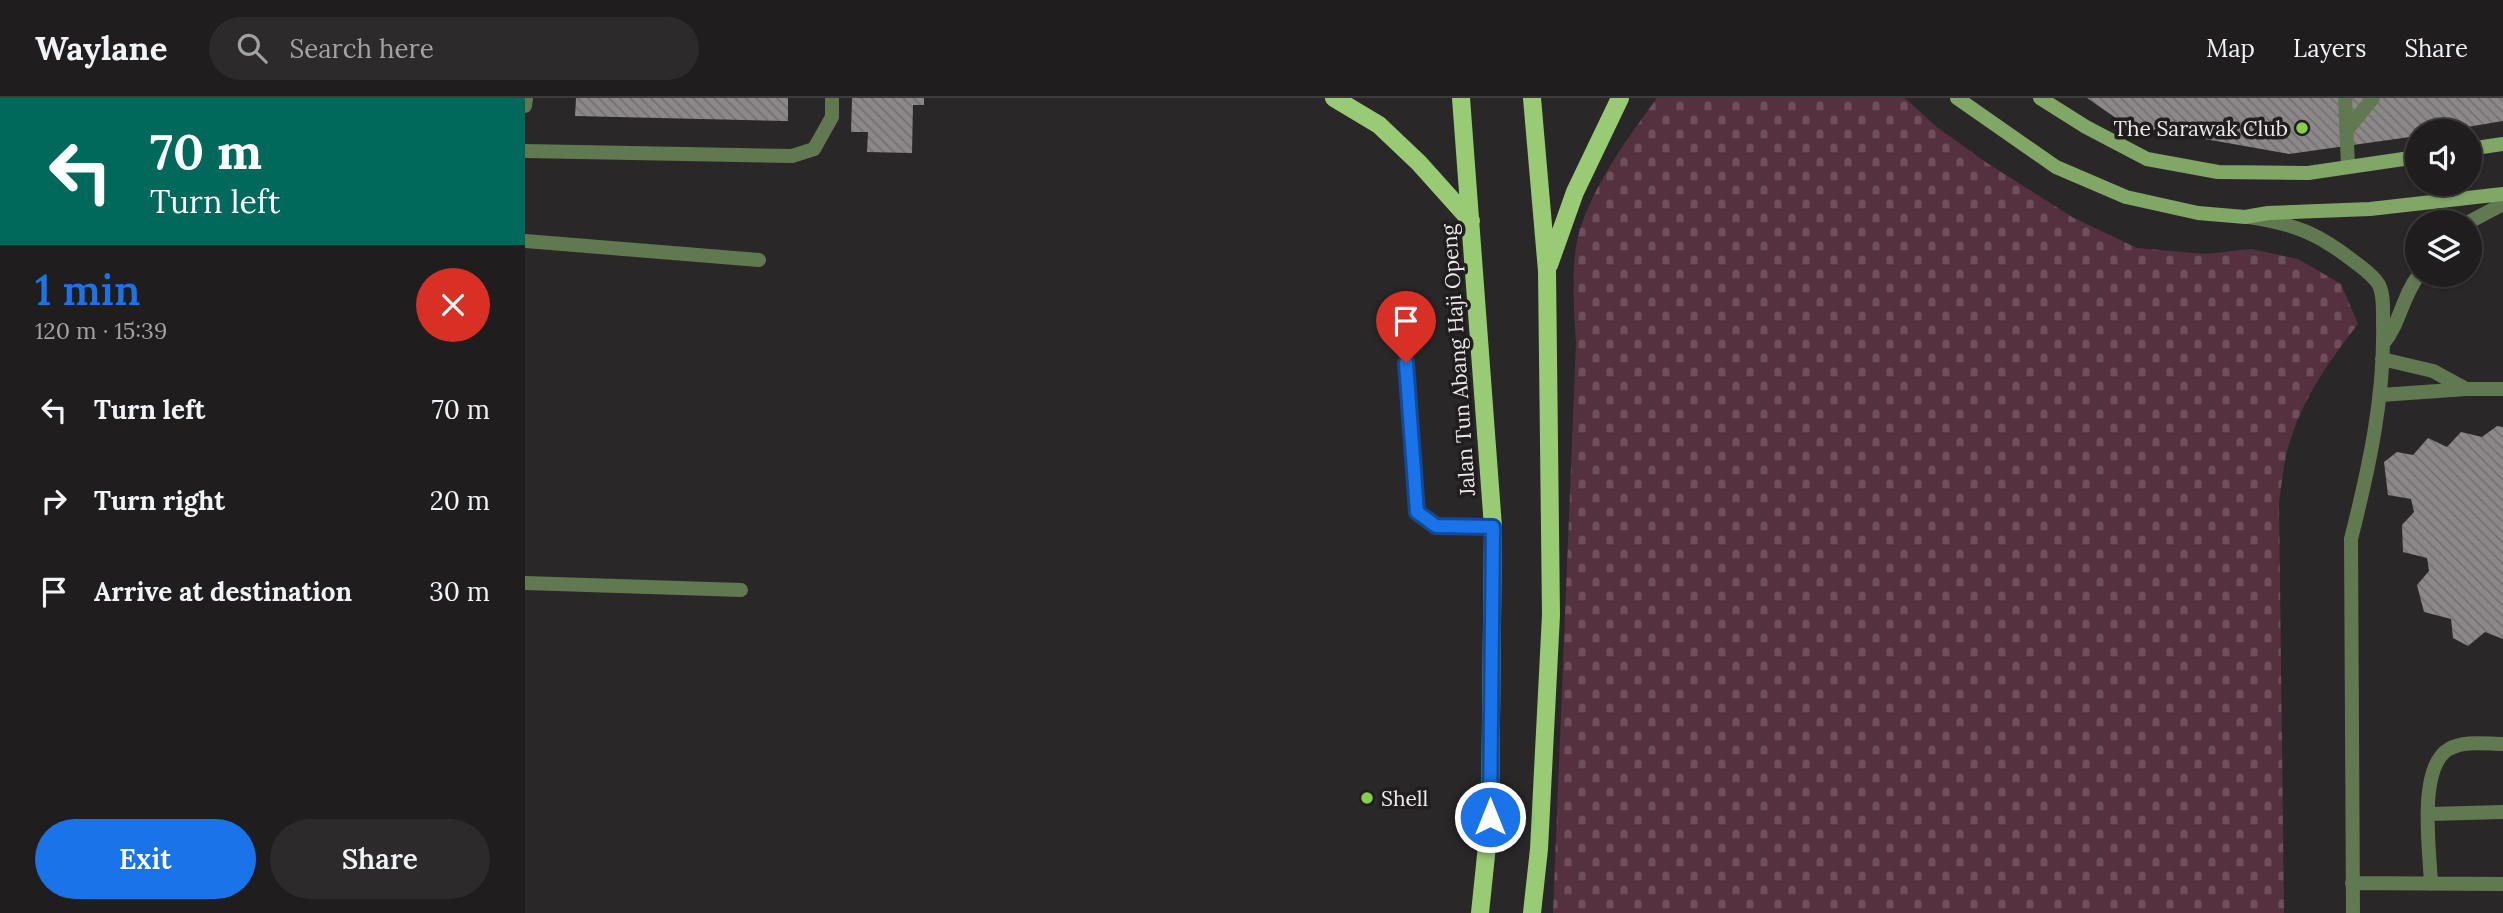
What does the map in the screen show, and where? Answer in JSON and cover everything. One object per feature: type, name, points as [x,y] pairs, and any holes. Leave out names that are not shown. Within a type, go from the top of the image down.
[{"type":"main road","points":[[1334,98],[1379,125],[1419,163],[1471,221]]},
{"type":"main road","name":"Jalan Tun Abang Haji Openg","points":[[1461,98],[1493,527],[1490,817],[1480,913]]},
{"type":"main road","points":[[1532,98],[1548,271],[1551,615],[1539,849],[1532,913]]},
{"type":"main road","points":[[1548,271],[1574,192],[1620,98]]},
{"type":"main road","points":[[1957,98],[2056,167],[2126,197],[2198,214],[2245,217],[2268,213],[2370,209],[2503,194]]},
{"type":"main road","points":[[2040,98],[2086,127],[2147,159],[2218,172],[2308,173],[2405,159]]},
{"type":"main road","points":[[2482,147],[2503,144]]},
{"type":"street","points":[[525,106],[526,98]]},
{"type":"street","points":[[525,151],[793,156],[814,149],[832,117],[832,98]]},
{"type":"street","points":[[2345,98],[2348,166]]},
{"type":"street","points":[[2346,131],[2373,98]]},
{"type":"street","points":[[2482,215],[2503,204]]},
{"type":"street","points":[[2245,217],[2279,222],[2328,241],[2368,272],[2380,286],[2383,351],[2381,395],[2364,487],[2351,539],[2353,913]]},
{"type":"street","points":[[525,241],[759,260]]},
{"type":"street","points":[[2383,351],[2399,318],[2409,287]]},
{"type":"street","points":[[2383,351],[2433,371],[2466,389]]},
{"type":"street","points":[[1406,363],[1417,512],[1436,526],[1493,527]]},
{"type":"street","points":[[2381,395],[2503,389]]},
{"type":"street","points":[[525,583],[741,590]]},
{"type":"street","points":[[2431,884],[2430,779],[2438,760],[2449,749],[2469,744],[2503,744]]},
{"type":"street","points":[[2429,814],[2503,812]]},
{"type":"street","points":[[2352,883],[2503,884]]},
{"type":"green space","points":[[1657,98],[1905,98],[1938,128],[1987,163],[2072,217],[2137,248],[2206,254],[2251,249],[2298,259],[2341,284],[2358,324],[2326,368],[2300,414],[2286,454],[2279,502],[2284,913],[1553,913],[1576,343],[1573,286],[1575,256],[1580,229],[1603,177]]},
{"type":"building","points":[[576,98],[788,98],[788,121],[575,116]]},
{"type":"building","points":[[852,98],[924,98],[924,105],[913,105],[912,153],[867,152],[868,132],[851,132]]},
{"type":"building","name":"The Sarawak Club","points":[[2087,98],[2503,98],[2503,121],[2482,124],[2482,119],[2405,119],[2405,138],[2289,154],[2126,125]]},
{"type":"building","points":[[2497,426],[2503,427],[2503,639],[2485,632],[2468,646],[2453,638],[2451,619],[2424,612],[2417,585],[2429,571],[2427,558],[2403,552],[2402,525],[2414,512],[2411,499],[2388,495],[2384,462],[2397,452],[2413,455],[2428,438],[2447,447],[2461,432],[2482,437]]},
{"type":"place","name":"The Sarawak Club","points":[[2302,128]]},
{"type":"place","name":"Shell","points":[[1367,798]]},
{"type":"route","points":[[1406,363],[1417,512],[1436,526],[1493,527],[1490,817]]}]
